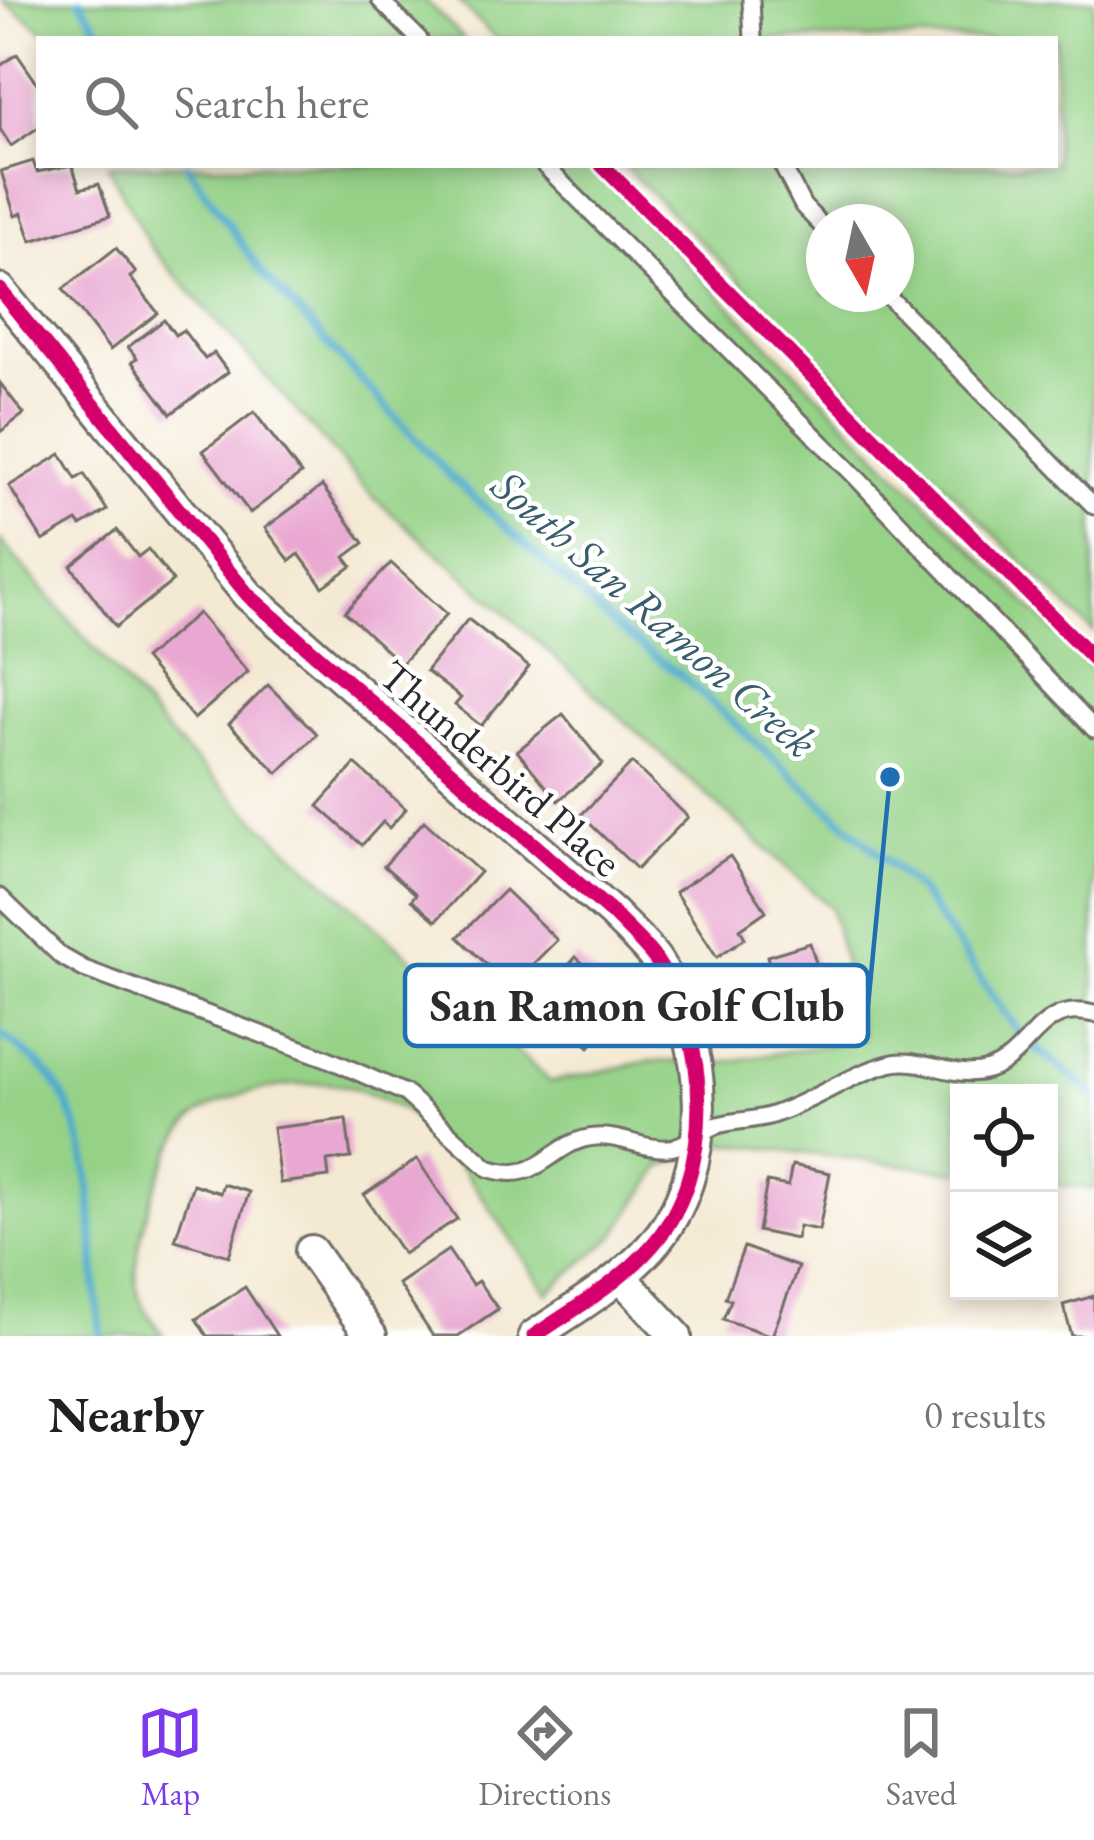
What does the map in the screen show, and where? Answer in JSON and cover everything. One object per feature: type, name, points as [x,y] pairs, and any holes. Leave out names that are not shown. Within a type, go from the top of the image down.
[{"type":"street","name":"Thunderbird Place","points":[[0,290],[248,595],[612,913],[655,958],[679,1003],[692,1047],[699,1099],[690,1176],[656,1242],[621,1277],[534,1336]]},
{"type":"street","points":[[311,1251],[371,1336]]},
{"type":"street","points":[[621,1277],[676,1336]]},
{"type":"lane","points":[[380,0],[415,36]]},
{"type":"lane","points":[[751,0],[753,36]]},
{"type":"lane","points":[[547,168],[858,479],[1094,729]]},
{"type":"lane","points":[[784,168],[806,209]]},
{"type":"lane","points":[[904,312],[1094,506]]},
{"type":"lane","points":[[0,897],[61,956],[84,969],[326,1058],[405,1093],[488,1168],[523,1173],[542,1166],[561,1148],[594,1137],[670,1148],[719,1125],[768,1117],[891,1063],[973,1073],[1003,1062],[1056,1014],[1072,1010],[1094,1014]]},
{"type":"green space","points":[[2,0],[425,0],[461,36],[50,36]]},
{"type":"green space","points":[[457,0],[1094,0],[1094,633],[626,168],[1058,168],[1058,36],[493,36]]},
{"type":"green space","points":[[110,168],[593,168],[1094,671],[1094,1189],[1058,1185],[1058,1084],[950,1084],[950,1171],[723,1143],[662,1166],[615,1235],[547,1293],[459,1165],[418,1121],[352,1088],[290,1085],[246,1093],[209,1108],[183,1130],[172,1150],[150,1202],[136,1279],[141,1301],[163,1336],[0,1336],[0,540],[175,741],[262,825],[551,1082],[649,1061],[719,1063],[862,1039],[831,908],[374,498],[149,245]]},
{"type":"building","points":[[17,54],[36,82],[36,129],[11,146],[0,129],[0,66]]},
{"type":"building","points":[[33,161],[37,172],[73,168],[80,189],[99,184],[110,216],[31,241],[22,213],[15,216],[1,171]]},
{"type":"building","points":[[116,248],[136,273],[130,277],[158,313],[110,350],[63,289]]},
{"type":"building","points":[[164,320],[175,335],[183,330],[205,359],[214,353],[228,372],[171,414],[132,362],[137,358],[128,347]]},
{"type":"building","points":[[0,383],[24,414],[0,432]]},
{"type":"building","points":[[254,412],[301,474],[250,513],[203,451]]},
{"type":"building","points":[[61,454],[76,479],[84,474],[107,510],[43,541],[9,486]]},
{"type":"building","points":[[322,486],[364,543],[345,557],[352,566],[323,587],[299,554],[290,561],[265,528]]},
{"type":"building","points":[[117,530],[138,557],[148,549],[173,581],[116,627],[71,566]]},
{"type":"building","points":[[391,563],[447,614],[401,664],[345,612]]},
{"type":"building","points":[[198,613],[248,672],[194,719],[144,659]]},
{"type":"building","points":[[468,619],[529,667],[481,726],[455,705],[461,698],[426,671]]},
{"type":"building","points":[[268,685],[317,734],[278,773],[229,724]]},
{"type":"building","points":[[563,714],[603,764],[558,801],[517,751]]},
{"type":"building","points":[[632,763],[688,817],[637,869],[581,815]]},
{"type":"building","points":[[355,764],[406,809],[389,828],[383,822],[362,845],[318,806]]},
{"type":"building","points":[[424,821],[480,872],[436,921],[411,900],[416,894],[384,866]]},
{"type":"building","points":[[730,856],[766,911],[740,929],[745,938],[717,957],[675,892]]},
{"type":"building","points":[[505,890],[557,940],[510,987],[458,937]]},
{"type":"building","points":[[810,943],[830,1009],[814,1014],[818,1026],[757,1045],[729,975],[769,963],[767,956]]},
{"type":"building","points":[[576,957],[628,1006],[589,1047],[554,1015],[560,1009],[543,994]]},
{"type":"building","points":[[346,1119],[351,1158],[327,1161],[329,1177],[280,1183],[273,1128]]},
{"type":"building","points":[[417,1159],[457,1219],[403,1254],[364,1195]]},
{"type":"building","points":[[792,1165],[830,1173],[819,1230],[799,1226],[796,1239],[758,1231],[767,1182],[788,1186]]},
{"type":"building","points":[[193,1184],[220,1193],[223,1184],[249,1192],[229,1256],[175,1240]]},
{"type":"building","points":[[744,1247],[798,1267],[772,1336],[723,1319],[731,1300],[725,1298]]},
{"type":"building","points":[[448,1250],[472,1285],[478,1281],[498,1309],[458,1336],[433,1336],[398,1284]]},
{"type":"building","points":[[245,1287],[277,1336],[207,1336],[196,1319]]},
{"type":"building","points":[[1094,1296],[1094,1336],[1072,1336],[1063,1305]]},
{"type":"waterway","name":"South San Ramon Creek","points":[[80,0],[103,36]]},
{"type":"waterway","name":"South San Ramon Creek","points":[[189,168],[262,273],[450,476],[918,889],[1022,1037],[1094,1094]]},
{"type":"waterway","points":[[0,1033],[36,1062],[71,1111],[88,1173],[102,1336]]},
{"type":"cycle path","points":[[605,168],[1094,659]]},
{"type":"cycle path","points":[[0,290],[248,595],[612,913],[651,954],[674,992],[696,1066],[699,1105],[688,1181],[673,1216],[651,1247],[625,1273],[534,1336]]},
{"type":"place","name":"San Ramon Golf Club","points":[[890,777]]}]
